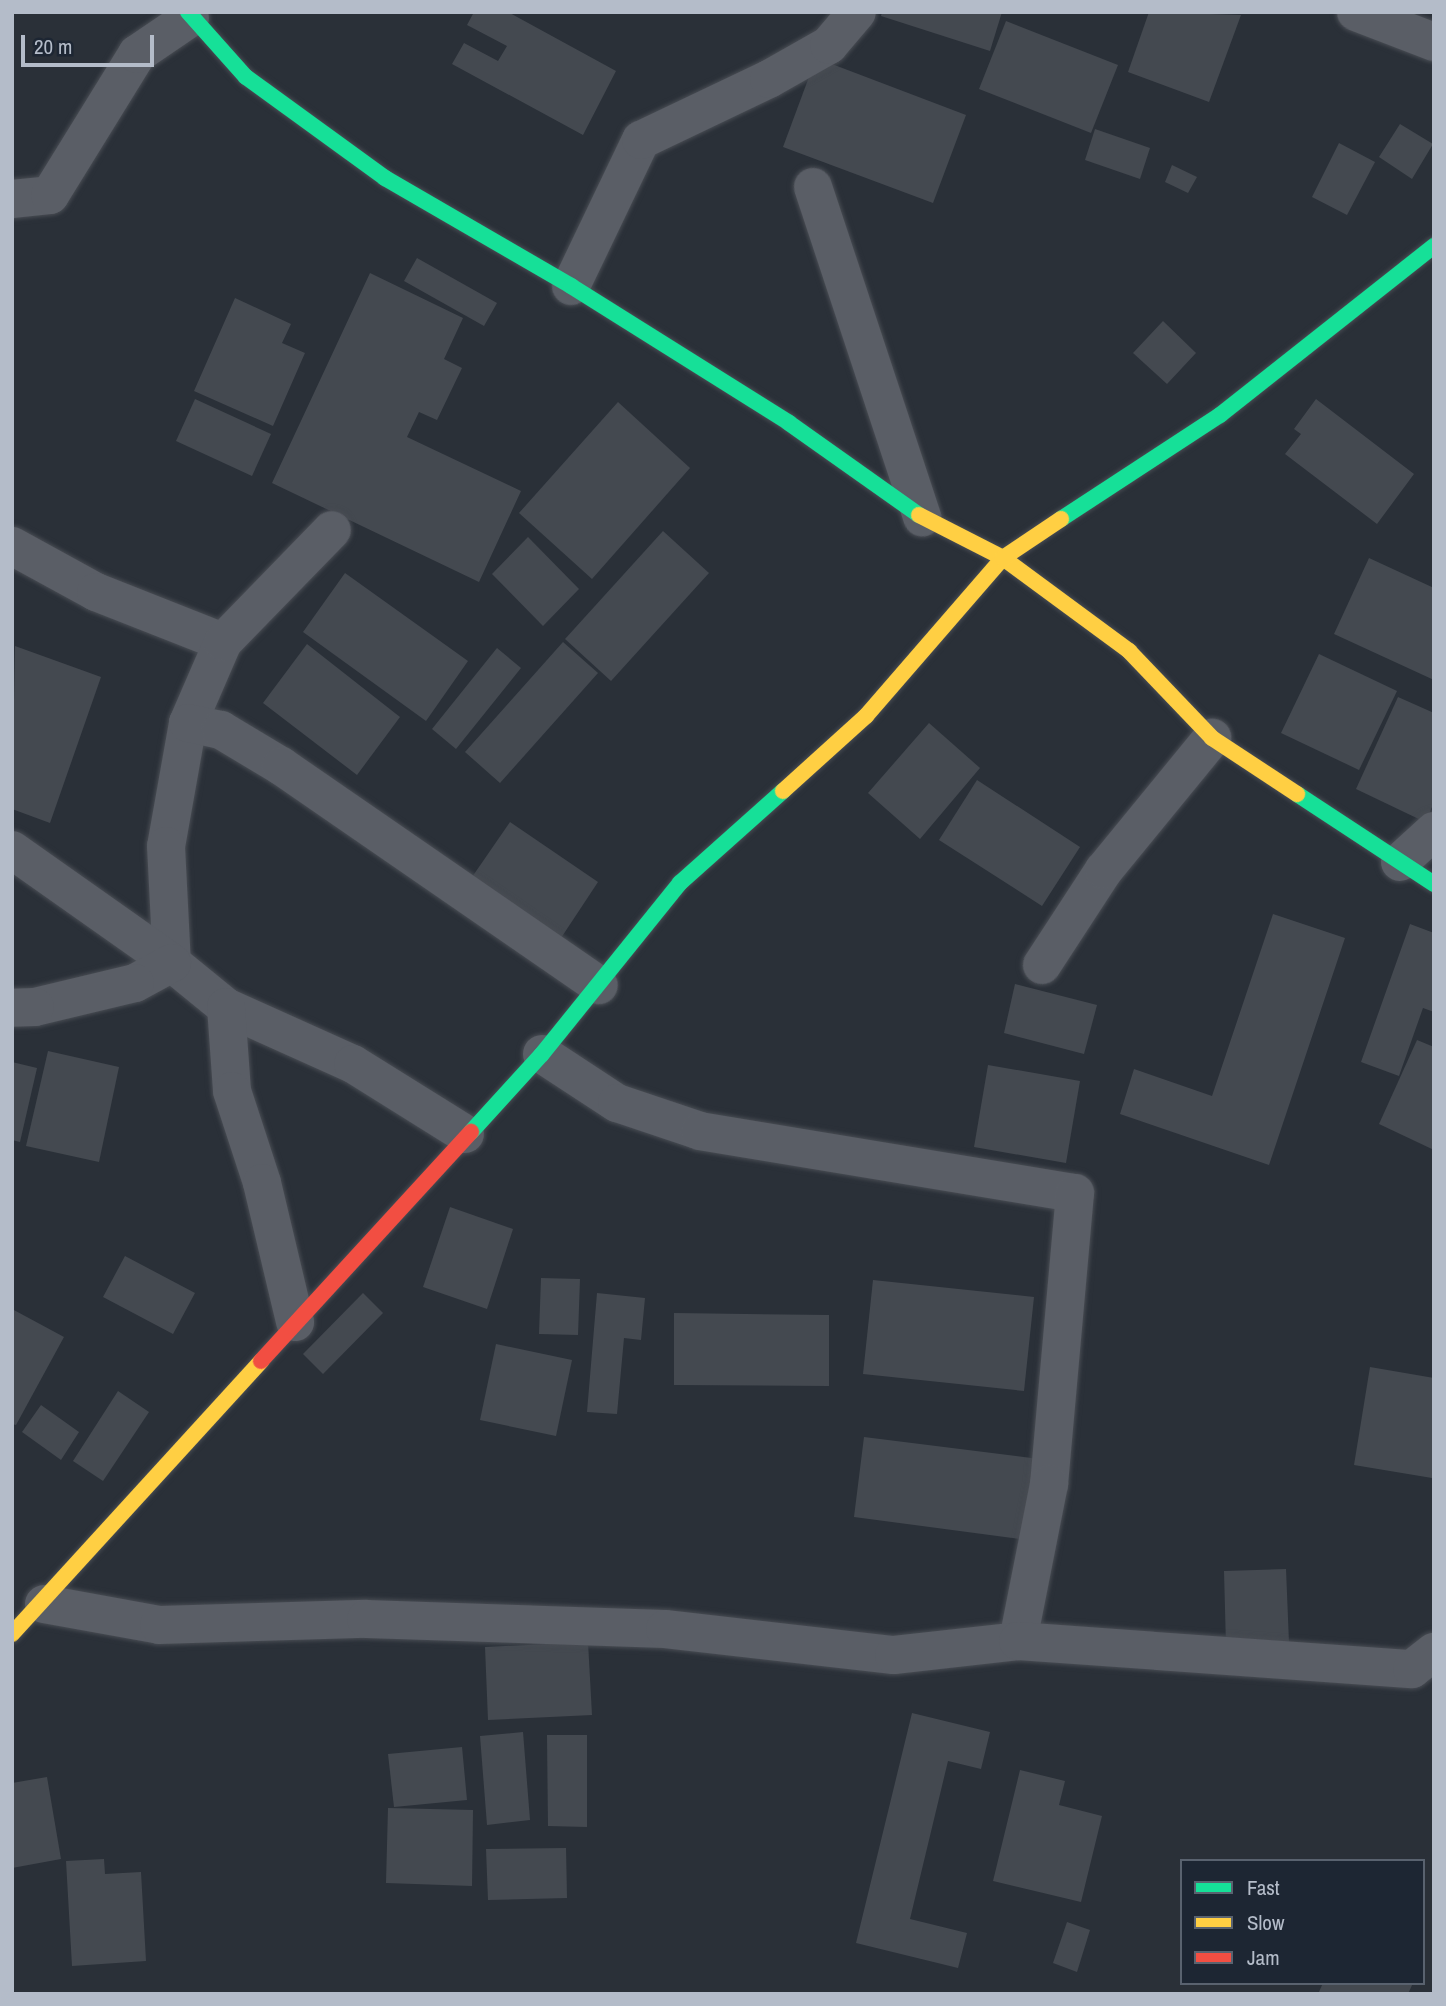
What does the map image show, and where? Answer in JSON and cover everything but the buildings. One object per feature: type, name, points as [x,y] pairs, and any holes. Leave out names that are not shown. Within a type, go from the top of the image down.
[{"type":"street","points":[[571,286],[641,140],[769,79],[829,45],[857,12]]},
{"type":"street","points":[[1356,12],[1434,43]]},
{"type":"street","points":[[12,200],[50,195],[136,54],[189,15],[246,78],[385,178],[571,286],[789,423],[922,517],[1003,558],[1129,651],[1212,738],[1434,884]]},
{"type":"street","points":[[813,187],[922,517]]},
{"type":"street","points":[[12,1634],[44,1604],[465,1134],[542,1054],[680,883],[866,716],[1003,558],[1220,415],[1434,246]]},
{"type":"street","points":[[172,963],[166,846],[188,723],[223,642],[332,530]]},
{"type":"street","points":[[12,546],[96,592],[223,642]]},
{"type":"street","points":[[188,723],[221,730],[281,766],[599,985]]},
{"type":"street","points":[[1042,965],[1104,870],[1212,738]]},
{"type":"street","points":[[1399,862],[1434,831]]},
{"type":"street","points":[[12,850],[172,963],[226,1007],[352,1065],[465,1134]]},
{"type":"street","points":[[12,1008],[35,1007],[135,983],[172,963]]},
{"type":"street","points":[[226,1007],[232,1091],[262,1183],[295,1322]]},
{"type":"street","points":[[542,1054],[617,1103],[701,1131],[1074,1193],[1049,1484],[1018,1641]]},
{"type":"street","points":[[44,1604],[159,1625],[366,1619],[665,1629],[894,1655],[1018,1641],[1412,1669],[1434,1652]]},
{"type":"traffic: fast","points":[[188,12],[246,77],[385,178],[571,286],[789,423],[919,515]]},
{"type":"traffic: fast","points":[[1061,519],[1220,415],[1434,246]]},
{"type":"traffic: fast","points":[[471,1132],[542,1054],[680,883],[783,791]]},
{"type":"traffic: fast","points":[[1297,794],[1434,884]]},
{"type":"traffic: slow","points":[[919,515],[1003,558],[1129,651],[1212,738],[1297,794]]},
{"type":"traffic: slow","points":[[783,791],[866,716],[1003,558],[1061,519]]},
{"type":"traffic: slow","points":[[12,1634],[261,1361]]},
{"type":"traffic: jam","points":[[261,1361],[471,1132]]}]
